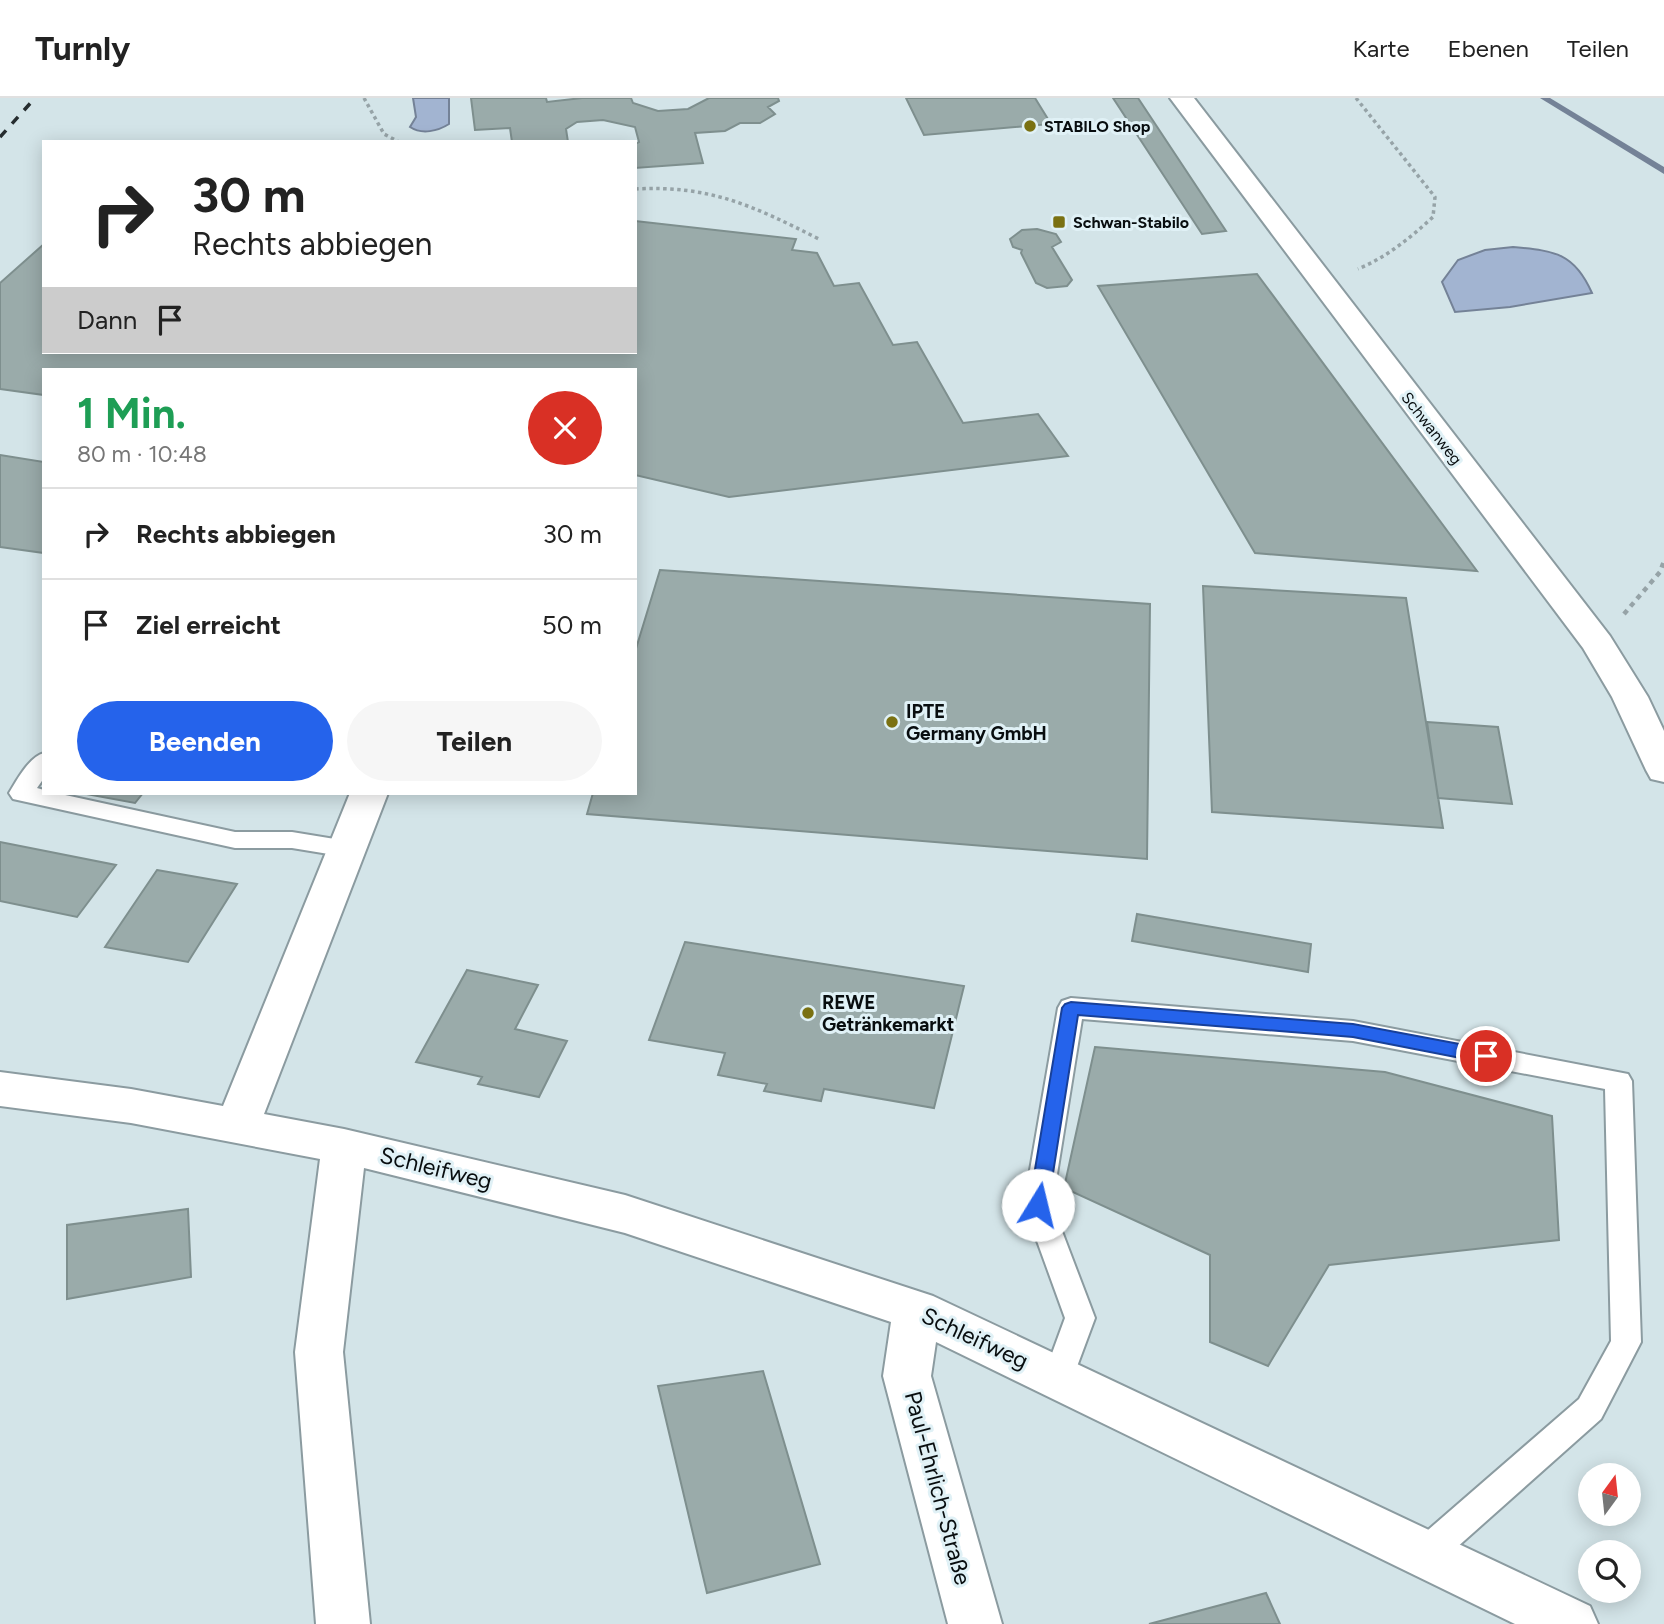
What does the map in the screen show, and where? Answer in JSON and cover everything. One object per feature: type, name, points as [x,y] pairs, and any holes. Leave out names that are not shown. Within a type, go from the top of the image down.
[{"type":"street","name":"Schwanweg","points":[[1182,98],[1321,284],[1598,644],[1630,697],[1664,770]]},
{"type":"street","points":[[237,1126],[368,795]]},
{"type":"street","name":"Schleifweg","points":[[0,1089],[131,1106],[344,1146],[625,1214],[916,1310],[1571,1624]]},
{"type":"street","points":[[343,1624],[319,1352],[344,1146]]},
{"type":"street","name":"Paul-Ehrlich-Straße","points":[[916,1310],[907,1376],[975,1624]]},
{"type":"lane","points":[[42,764],[20,793],[235,840],[292,840],[347,849]]},
{"type":"lane","points":[[1058,1378],[1080,1318],[1038,1205],[1071,1008],[1353,1031],[1618,1081],[1626,1342],[1590,1409],[1425,1554]]},
{"type":"path","points":[[364,98],[384,134],[395,140]]},
{"type":"path","points":[[1321,284],[1380,261],[1405,243],[1433,217],[1435,197],[1356,98]]},
{"type":"path","points":[[637,189],[678,187],[721,194],[819,239]]},
{"type":"path","points":[[1598,644],[1660,572],[1664,561]]},
{"type":"water","points":[[413,98],[449,98],[449,124],[430,131],[410,127],[416,117]]},
{"type":"water","points":[[1513,247],[1540,250],[1570,261],[1585,279],[1592,293],[1510,307],[1455,312],[1442,282],[1458,260],[1485,250]]},
{"type":"building","points":[[471,98],[546,98],[547,102],[582,98],[631,98],[633,103],[658,111],[688,109],[709,98],[778,98],[779,101],[768,107],[775,114],[760,123],[740,123],[725,131],[695,133],[703,163],[637,168],[639,142],[635,127],[603,120],[577,122],[566,129],[568,140],[512,140],[510,128],[475,130]]},
{"type":"building","points":[[906,98],[1035,98],[1051,124],[924,135]]},
{"type":"building","points":[[1113,98],[1138,98],[1226,231],[1202,234]]},
{"type":"building","points":[[637,221],[796,239],[792,250],[817,253],[834,286],[859,283],[893,345],[917,342],[963,423],[1038,414],[1068,456],[729,497],[637,475],[637,368],[42,368],[42,395],[0,389],[0,283],[42,246],[42,354],[637,354]]},
{"type":"building","points":[[1037,229],[1056,234],[1061,242],[1052,247],[1072,280],[1067,286],[1047,288],[1036,283],[1022,250],[1013,247],[1010,239],[1022,230]]},
{"type":"building","points":[[1257,274],[1477,571],[1255,553],[1098,286]]},
{"type":"building","points":[[0,455],[42,462],[42,553],[0,547]]},
{"type":"building","name":"IPTE Germany GmbH","points":[[660,570],[1150,604],[1147,859],[587,814],[592,795],[637,795],[637,645]]},
{"type":"building","points":[[1203,586],[1406,598],[1443,828],[1212,812]]},
{"type":"building","points":[[1427,722],[1498,727],[1512,804],[1438,798]]},
{"type":"building","points":[[92,795],[141,795],[135,803]]},
{"type":"building","points":[[0,842],[116,865],[77,917],[0,901]]},
{"type":"building","points":[[157,870],[237,884],[188,962],[105,947]]},
{"type":"building","points":[[1137,914],[1311,944],[1308,972],[1132,941]]},
{"type":"building","name":"REWE Getränkemarkt","points":[[685,942],[964,986],[934,1108],[824,1089],[821,1101],[764,1091],[767,1084],[718,1075],[725,1053],[649,1040]]},
{"type":"building","points":[[467,970],[538,985],[515,1029],[567,1041],[539,1097],[478,1084],[482,1077],[416,1062]]},
{"type":"building","points":[[1095,1047],[1385,1072],[1552,1116],[1559,1240],[1329,1265],[1268,1366],[1210,1342],[1210,1255],[1064,1188]]},
{"type":"building","points":[[188,1209],[191,1277],[67,1299],[67,1225]]},
{"type":"building","points":[[763,1371],[820,1564],[707,1593],[658,1386]]},
{"type":"building","points":[[1266,1593],[1280,1624],[1149,1624]]},
{"type":"waterway","points":[[1544,98],[1664,171]]},
{"type":"railway","points":[[0,137],[35,98]]},
{"type":"place","name":"STABILO Shop","points":[[1030,126]]},
{"type":"place","name":"Schwan-Stabilo","points":[[1059,222]]},
{"type":"place","name":"IPTE Germany GmbH","points":[[892,722]]},
{"type":"place","name":"REWE Getränkemarkt","points":[[808,1013]]},
{"type":"route","points":[[1038,1205],[1071,1008],[1353,1031],[1486,1056]]}]
